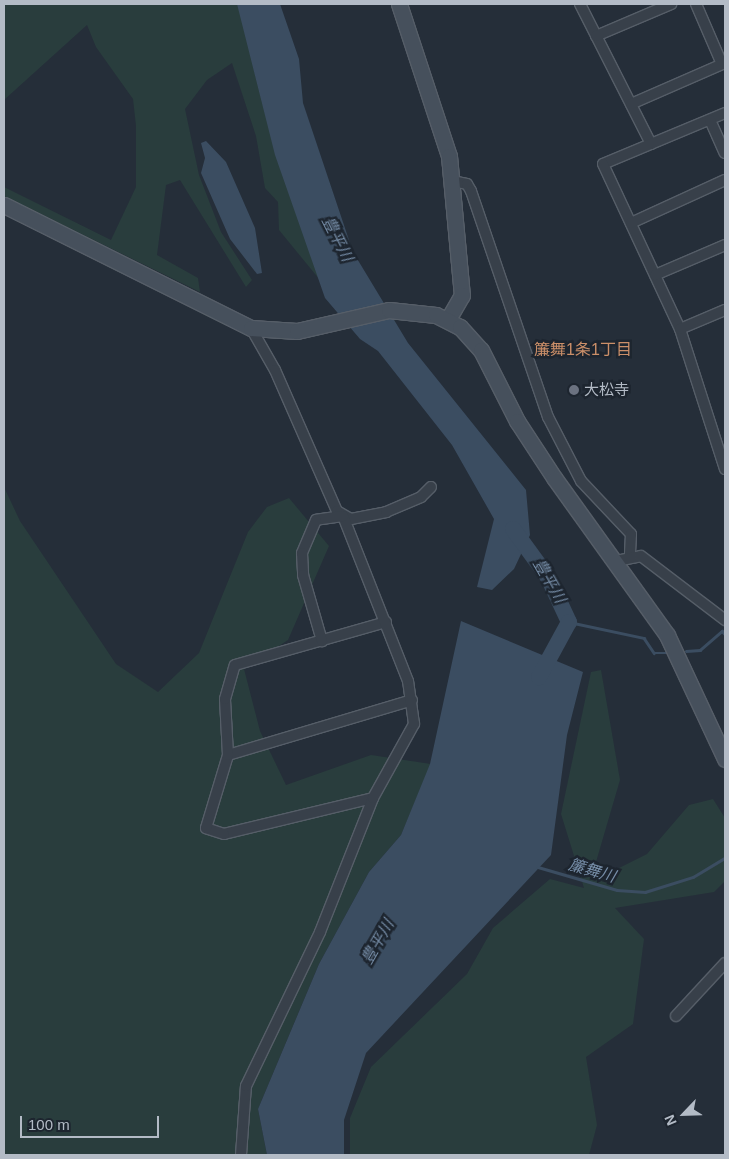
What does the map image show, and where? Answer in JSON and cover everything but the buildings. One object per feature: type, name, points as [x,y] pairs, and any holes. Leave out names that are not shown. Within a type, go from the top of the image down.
[{"type":"street","points":[[399,4],[437,110],[452,182],[462,295],[442,317]]},
{"type":"street","points":[[580,4],[652,144]]},
{"type":"street","points":[[596,36],[672,4]]},
{"type":"street","points":[[631,104],[724,64],[696,4]]},
{"type":"street","points":[[725,113],[603,164],[680,328],[725,469]]},
{"type":"street","points":[[710,120],[725,153]]},
{"type":"street","points":[[631,223],[725,180]]},
{"type":"street","points":[[452,182],[467,184],[471,191],[548,417],[581,481],[631,534],[630,555]]},
{"type":"street","points":[[4,205],[251,328],[297,331],[389,310],[442,317],[481,350],[517,421],[616,560],[682,660],[725,759]]},
{"type":"street","points":[[655,274],[725,246]]},
{"type":"street","points":[[680,328],[725,310]]},
{"type":"street","points":[[241,1155],[246,1086],[320,932],[373,798],[406,746],[414,724],[412,700],[386,622],[343,516],[251,328]]},
{"type":"street","points":[[322,641],[303,575],[302,553],[316,520],[343,516],[351,519],[386,512],[421,497],[431,487]]},
{"type":"street","points":[[616,560],[630,555],[641,556],[725,620]]},
{"type":"street","points":[[373,798],[216,834],[206,828],[207,815],[228,755],[225,699],[235,665],[386,622]]},
{"type":"street","points":[[228,755],[412,700]]},
{"type":"street","points":[[676,1016],[725,963]]},
{"type":"green space","points":[[4,4],[247,4],[342,307],[279,230],[278,202],[265,188],[256,136],[232,63],[207,80],[185,109],[199,175],[221,232],[252,280],[246,287],[180,180],[166,185],[157,255],[198,278],[200,292],[4,196],[4,187],[111,240],[136,187],[136,126],[133,99],[96,47],[87,25],[4,100]]},
{"type":"green space","points":[[4,487],[20,521],[116,664],[158,692],[199,653],[248,532],[267,507],[289,498],[329,546],[288,640],[244,669],[260,731],[286,785],[371,755],[431,764],[401,835],[369,872],[319,964],[258,1109],[267,1155],[4,1155]]},
{"type":"green space","points":[[601,670],[620,780],[596,862],[617,869],[647,854],[689,805],[713,799],[725,818],[725,881],[714,892],[615,908],[644,939],[633,1024],[586,1057],[597,1125],[589,1155],[350,1155],[350,1118],[371,1067],[467,974],[493,928],[550,879],[584,888],[561,814],[591,672]]},
{"type":"water","points":[[237,4],[280,4],[299,59],[303,103],[353,252],[408,343],[526,490],[530,535],[514,569],[492,590],[477,587],[494,519],[452,445],[378,351],[360,339],[325,298],[275,155]]},
{"type":"water","points":[[206,141],[226,162],[255,228],[262,273],[257,274],[230,239],[201,173],[205,158],[201,143]]},
{"type":"water","points":[[461,621],[583,672],[567,735],[551,855],[366,1053],[344,1120],[344,1155],[267,1155],[258,1109],[319,964],[369,872],[401,835],[430,764]]},
{"type":"waterway","name":"豊平川","points":[[513,529],[548,577],[569,622],[539,677]]},
{"type":"waterway","points":[[569,622],[644,638],[654,653],[668,653]]},
{"type":"waterway","points":[[686,651],[700,650],[722,631],[725,634]]},
{"type":"waterway","name":"簾舞川","points":[[538,867],[617,890],[645,892],[693,877],[725,858]]},
{"type":"place","name":"大松寺","points":[[574,390]]},
{"type":"district","name":"簾舞1条1丁目","points":[[583,350]]}]
